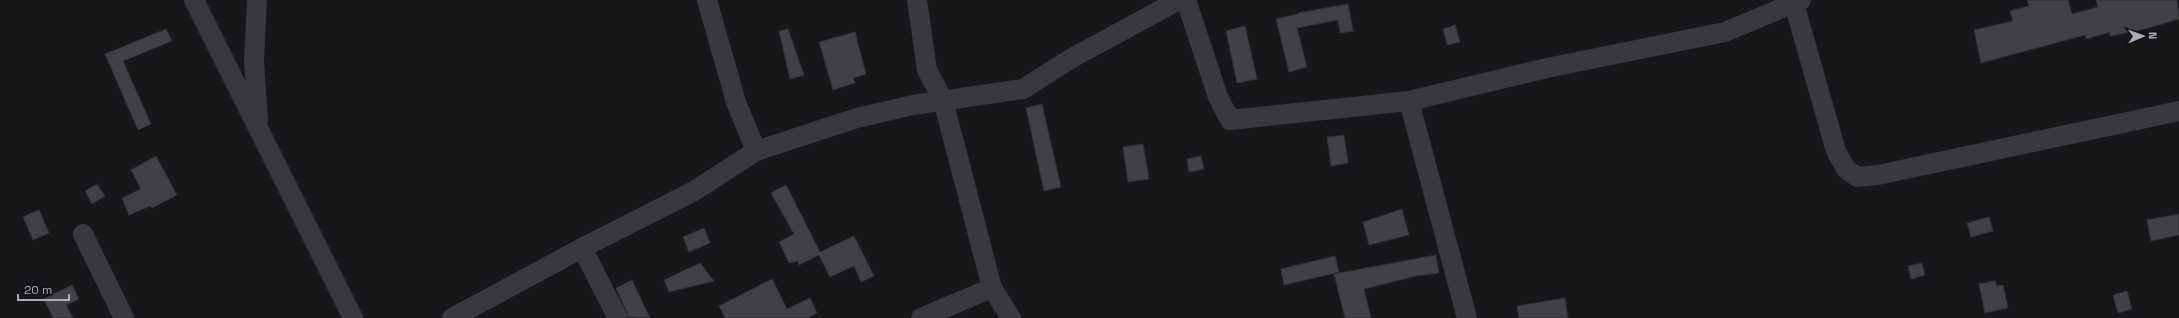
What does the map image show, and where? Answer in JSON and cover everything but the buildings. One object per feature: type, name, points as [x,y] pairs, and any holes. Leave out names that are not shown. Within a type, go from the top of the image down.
[{"type":"street","points":[[194,0],[353,318]]},
{"type":"street","points":[[257,0],[254,61],[259,130]]},
{"type":"street","points":[[707,0],[736,102],[756,151]]},
{"type":"street","points":[[917,0],[927,70],[943,100],[992,288],[1011,318]]},
{"type":"street","points":[[452,318],[582,248],[694,191],[756,151],[857,118],[943,100],[1023,89],[1072,58],[1179,0]]},
{"type":"street","points":[[1186,0],[1218,98],[1230,120],[1409,101],[1547,68],[1725,32],[1796,1],[1836,150],[1846,169],[1858,177],[1878,175],[2179,111]]},
{"type":"street","points":[[1409,101],[1467,318]]},
{"type":"street","points":[[83,234],[124,318]]},
{"type":"street","points":[[582,248],[618,318]]},
{"type":"street","points":[[920,318],[992,288]]}]
